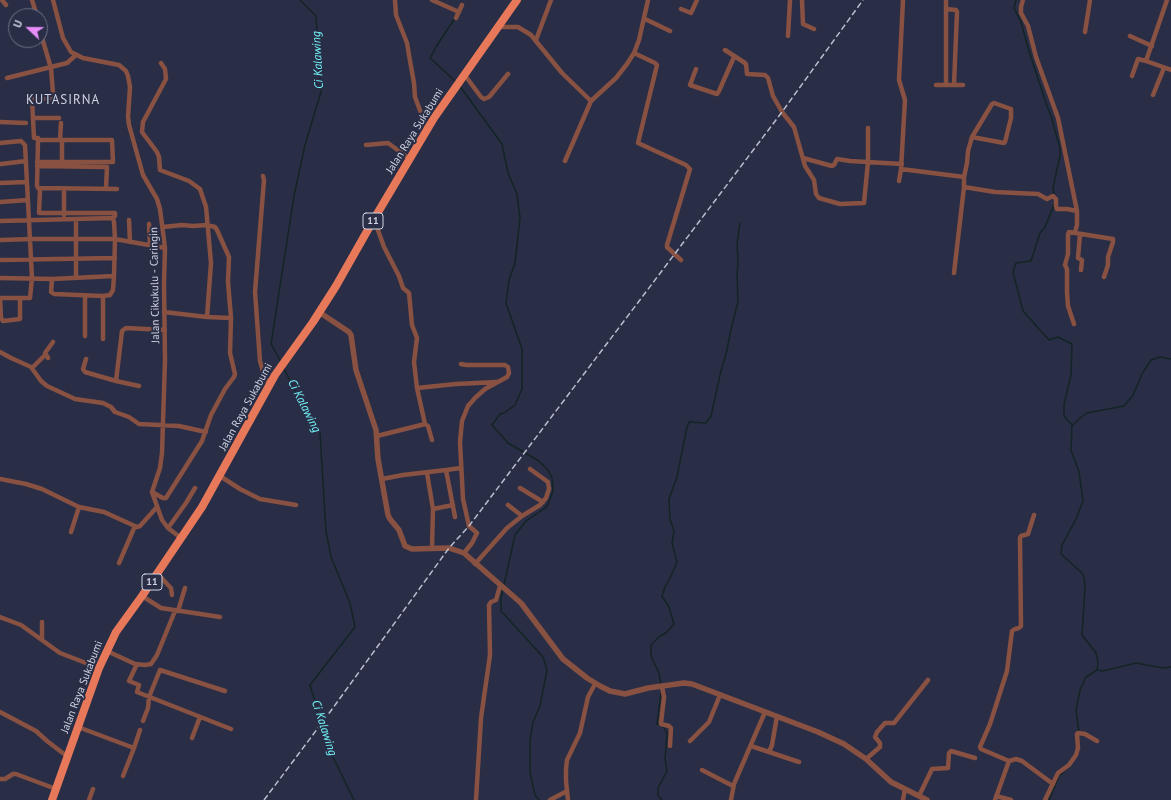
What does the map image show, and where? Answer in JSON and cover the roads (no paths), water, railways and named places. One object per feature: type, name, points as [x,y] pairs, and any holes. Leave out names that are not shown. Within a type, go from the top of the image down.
[{"type":"highway","name":"Jalan Raya Sukabumi","points":[[52,800],[99,668],[116,632],[199,512],[269,385],[320,312],[427,130],[456,86],[517,0]]},
{"type":"street","points":[[2,0],[6,5]]},
{"type":"street","points":[[7,78],[67,63],[76,55],[70,51],[63,38],[53,0]]},
{"type":"street","points":[[395,0],[396,14],[408,43],[415,97],[427,130]]},
{"type":"street","points":[[431,0],[459,12]]},
{"type":"street","points":[[536,40],[551,0]]},
{"type":"street","points":[[565,161],[591,102],[616,78],[634,53],[645,19],[648,0]]},
{"type":"street","points":[[681,9],[691,13],[697,0]]},
{"type":"street","points":[[788,36],[790,0]]},
{"type":"street","points":[[802,0],[803,24],[814,28]]},
{"type":"street","points":[[899,181],[905,100],[899,80],[903,0]]},
{"type":"street","points":[[946,0],[946,85]]},
{"type":"street","points":[[1024,0],[1021,7],[1021,13],[1029,31],[1036,57],[1058,118],[1077,211],[1077,225],[1075,232]]},
{"type":"street","points":[[1085,32],[1090,0]]},
{"type":"street","points":[[1146,61],[1166,0],[1171,2]]},
{"type":"street","points":[[456,18],[462,5]]},
{"type":"street","points":[[946,9],[956,10],[957,12],[954,85]]},
{"type":"street","points":[[645,19],[670,31]]},
{"type":"street","points":[[499,25],[503,27],[518,27],[536,40],[552,61],[591,102]]},
{"type":"street","points":[[1130,36],[1152,46]]},
{"type":"street","points":[[45,48],[51,68],[54,93]]},
{"type":"street","points":[[725,50],[746,64],[747,74],[767,76],[771,85],[773,96],[782,112],[794,128],[799,147],[804,158],[805,166],[814,180],[817,196],[821,199],[840,204],[864,203],[868,162],[868,128]]},
{"type":"street","points":[[634,53],[657,65],[638,143],[686,165],[690,169],[667,245],[667,247],[681,260]]},
{"type":"street","name":"Jalan Cikukulu - Caringin","points":[[76,55],[92,60],[119,65],[126,71],[130,87],[128,117],[129,125],[143,175],[158,202],[163,227],[165,248],[165,330],[162,462],[152,492]]},
{"type":"street","points":[[696,69],[690,85],[717,94],[734,57]]},
{"type":"street","points":[[1132,76],[1138,59],[1171,70]]},
{"type":"street","points":[[161,63],[166,79],[143,122],[142,132],[159,157],[160,170],[189,181],[200,190],[206,207],[211,263],[207,317]]},
{"type":"street","points":[[1153,95],[1164,68]]},
{"type":"street","points":[[463,76],[484,99],[489,97],[508,74]]},
{"type":"street","points":[[936,85],[963,85]]},
{"type":"street","points":[[37,164],[113,162],[112,140],[38,140],[38,138],[34,138],[32,99],[58,98]]},
{"type":"street","points":[[954,272],[964,177],[972,137],[993,103],[1011,109],[1011,118],[1004,143],[972,137]]},
{"type":"street","points":[[33,118],[59,118]]},
{"type":"street","points":[[0,122],[26,123]]},
{"type":"street","points":[[60,163],[61,123]]},
{"type":"street","points":[[38,140],[37,186],[40,190],[39,213],[115,213],[113,218],[115,239],[112,293],[110,295],[103,296],[54,294],[51,292],[52,278]]},
{"type":"street","points":[[0,143],[24,142],[30,219],[32,278],[30,298],[20,298],[0,298],[1,318],[4,321],[20,319],[20,298]]},
{"type":"street","points":[[366,145],[388,143],[410,159]]},
{"type":"street","points":[[804,158],[832,166],[834,166],[837,159],[901,166],[964,177]]},
{"type":"street","points":[[1,164],[26,161]]},
{"type":"street","points":[[60,163],[113,167]]},
{"type":"street","points":[[106,188],[107,167]]},
{"type":"street","points":[[263,176],[264,180],[255,292],[260,361],[269,385]]},
{"type":"street","points":[[0,183],[27,182]]},
{"type":"street","points":[[964,187],[994,192],[1038,194],[1048,199],[1053,196],[1056,199],[1057,209],[1077,211]]},
{"type":"street","points":[[38,188],[117,189]]},
{"type":"street","points":[[64,189],[64,219]]},
{"type":"street","points":[[0,202],[28,200]]},
{"type":"street","points":[[0,221],[30,219],[113,218]]},
{"type":"street","points":[[76,219],[76,278]]},
{"type":"street","points":[[374,219],[384,247],[399,276],[403,288],[409,293],[412,325],[417,338],[414,362],[417,388],[425,424],[428,426],[432,440]]},
{"type":"street","points":[[130,220],[130,242]]},
{"type":"street","points":[[149,224],[150,245]]},
{"type":"street","points":[[152,492],[166,498],[202,441],[211,415],[223,392],[234,377],[230,352],[231,318],[228,282],[229,262],[228,254],[217,230],[208,225],[163,227]]},
{"type":"street","points":[[1074,324],[1068,306],[1067,269],[1065,264],[1068,254],[1069,233],[1075,232],[1113,239],[1104,277]]},
{"type":"street","points":[[1080,234],[1078,258],[1082,260],[1080,270]]},
{"type":"street","points":[[0,240],[115,239],[165,248]]},
{"type":"street","points":[[0,260],[114,258]]},
{"type":"street","points":[[0,278],[76,278],[114,276]]},
{"type":"street","points":[[85,296],[85,336]]},
{"type":"street","points":[[103,296],[103,339]]},
{"type":"street","points":[[164,312],[231,318]]},
{"type":"street","points":[[320,312],[349,332],[351,335],[356,370],[377,436],[378,459],[389,517],[400,530],[404,545],[410,548],[449,548],[464,553],[521,603],[563,659],[595,684],[610,691],[625,694],[643,689],[688,683],[777,716],[844,744],[866,759],[891,782],[927,800]]},
{"type":"street","points":[[116,381],[123,330],[129,328],[165,330]]},
{"type":"street","points":[[32,368],[46,356],[46,350],[53,342]]},
{"type":"street","points":[[0,352],[32,368],[44,384],[83,401],[103,403],[111,407],[115,412],[129,417],[139,424],[179,426],[206,432]]},
{"type":"street","points":[[86,359],[83,369],[85,372],[139,386]]},
{"type":"street","points":[[460,364],[507,366],[509,373],[503,379],[480,393],[468,406],[462,421],[460,436],[462,494],[469,526],[477,533],[472,543],[464,553]]},
{"type":"street","points":[[417,388],[462,383],[497,382]]},
{"type":"street","points":[[377,436],[425,424]]},
{"type":"street","points":[[382,479],[461,468]]},
{"type":"street","points":[[475,564],[503,532],[522,516],[543,502],[548,493],[548,482],[530,469]]},
{"type":"street","points":[[446,470],[455,517]]},
{"type":"street","points":[[427,473],[432,509],[432,548]]},
{"type":"street","points":[[220,476],[240,489],[260,499],[296,505]]},
{"type":"street","points":[[0,480],[42,489],[79,507],[104,512],[135,526],[140,526],[157,507]]},
{"type":"street","points":[[168,528],[195,488]]},
{"type":"street","points":[[520,488],[543,502]]},
{"type":"street","points":[[152,492],[162,520],[168,528],[181,538]]},
{"type":"street","points":[[432,509],[453,505]]},
{"type":"street","points":[[508,505],[522,516]]},
{"type":"street","points":[[71,532],[79,507]]},
{"type":"street","points":[[1034,515],[1028,534],[1021,536],[1020,538],[1021,626],[1012,630],[1007,671],[990,724],[980,747],[1009,761],[1016,759],[1022,761],[1053,784]]},
{"type":"street","points":[[118,563],[135,526]]},
{"type":"street","points":[[157,573],[168,585],[172,595]]},
{"type":"street","points":[[476,800],[481,718],[490,655],[489,605],[491,602],[496,600],[500,586]]},
{"type":"street","points":[[106,651],[137,664],[151,664],[154,661],[177,611],[185,588]]},
{"type":"street","points":[[142,596],[158,607],[220,617]]},
{"type":"street","points":[[0,617],[21,626],[42,639],[60,653],[99,668]]},
{"type":"street","points":[[42,622],[42,639]]},
{"type":"street","points":[[137,664],[129,681],[139,685],[138,692],[231,729]]},
{"type":"street","points":[[144,721],[148,708],[149,697],[160,670],[225,691]]},
{"type":"street","points":[[866,759],[880,747],[880,743],[875,737],[877,732],[886,723],[894,723],[928,680]]},
{"type":"street","points":[[568,800],[566,769],[567,760],[580,734],[588,697],[595,684]]},
{"type":"street","points":[[661,687],[664,697],[660,723],[671,728],[670,746]]},
{"type":"street","points":[[690,742],[709,722],[720,695]]},
{"type":"street","points":[[0,712],[36,731],[47,742],[68,757]]},
{"type":"street","points":[[731,800],[734,786],[765,712]]},
{"type":"street","points":[[769,752],[772,745],[777,716]]},
{"type":"street","points":[[192,738],[200,717]]},
{"type":"street","points":[[78,728],[134,748]]},
{"type":"street","points":[[123,776],[140,730]]},
{"type":"street","points":[[1045,800],[1058,773],[1069,765],[1076,755],[1078,748],[1077,734],[1085,734],[1097,741]]},
{"type":"street","points":[[751,746],[799,762]]},
{"type":"street","points":[[919,796],[932,769],[948,768],[950,752],[954,751],[975,758]]},
{"type":"street","points":[[1009,761],[995,798],[1011,800]]},
{"type":"street","points":[[702,770],[734,786]]},
{"type":"street","points":[[0,779],[5,779],[13,774],[16,774],[56,789]]},
{"type":"street","points":[[90,800],[93,789]]},
{"type":"street","points":[[903,800],[905,790]]},
{"type":"street","points":[[550,800],[567,791]]},
{"type":"waterway","name":"Ci Kalawing","points":[[281,362],[271,344],[294,196],[305,145],[321,92],[316,16],[300,0]]},
{"type":"waterway","points":[[1016,0],[1014,8],[1021,22],[1060,148],[1060,156],[1053,188],[1054,195]]},
{"type":"waterway","points":[[455,18],[430,58],[455,81]]},
{"type":"waterway","points":[[459,85],[502,144],[508,173],[517,194],[520,218],[515,263],[509,280],[506,303],[522,349],[522,389],[515,405],[504,413],[500,414],[492,425],[508,443],[539,461],[548,470],[552,478],[553,491],[548,504],[545,508],[526,521],[515,535],[504,585]]},
{"type":"waterway","points":[[1054,205],[1045,227],[1040,233],[1031,261],[1016,263],[1013,272],[1023,311],[1049,340],[1058,337],[1072,344],[1071,375],[1064,404],[1064,416],[1072,425]]},
{"type":"waterway","points":[[661,685],[659,673],[651,656],[651,645],[674,624],[669,607],[662,596],[677,562],[672,543],[674,531],[670,519],[669,499],[677,477],[689,422],[706,423],[711,416],[738,302],[737,244],[740,223]]},
{"type":"waterway","points":[[1079,733],[1076,710],[1080,690],[1086,677],[1097,670],[1098,662],[1096,653],[1082,635],[1085,587],[1084,577],[1082,573],[1061,554],[1062,545],[1076,519],[1083,501],[1079,472],[1071,450],[1072,426],[1087,413],[1124,406],[1133,395],[1142,374],[1151,360],[1160,357],[1171,359]]},
{"type":"waterway","name":"Ci Kalawing","points":[[283,367],[301,402],[320,433],[326,531],[331,557],[350,603],[355,627],[310,685],[330,751],[354,800]]},
{"type":"waterway","points":[[503,589],[501,611],[543,657],[547,670],[540,706],[533,722],[530,740],[530,772],[535,795],[539,800]]},
{"type":"waterway","points":[[1097,670],[1103,671],[1136,663],[1163,668],[1171,667]]},
{"type":"waterway","points":[[660,725],[657,724],[661,693]]},
{"type":"waterway","points":[[662,800],[658,796],[658,788],[667,771],[665,759],[667,733],[663,726]]},
{"type":"waterway","points":[[1049,800],[1059,776],[1070,766]]},
{"type":"railway","points":[[264,800],[449,548],[469,526],[782,112],[863,0]]},
{"type":"district","name":"KUTASIRNA","points":[[63,100]]}]
